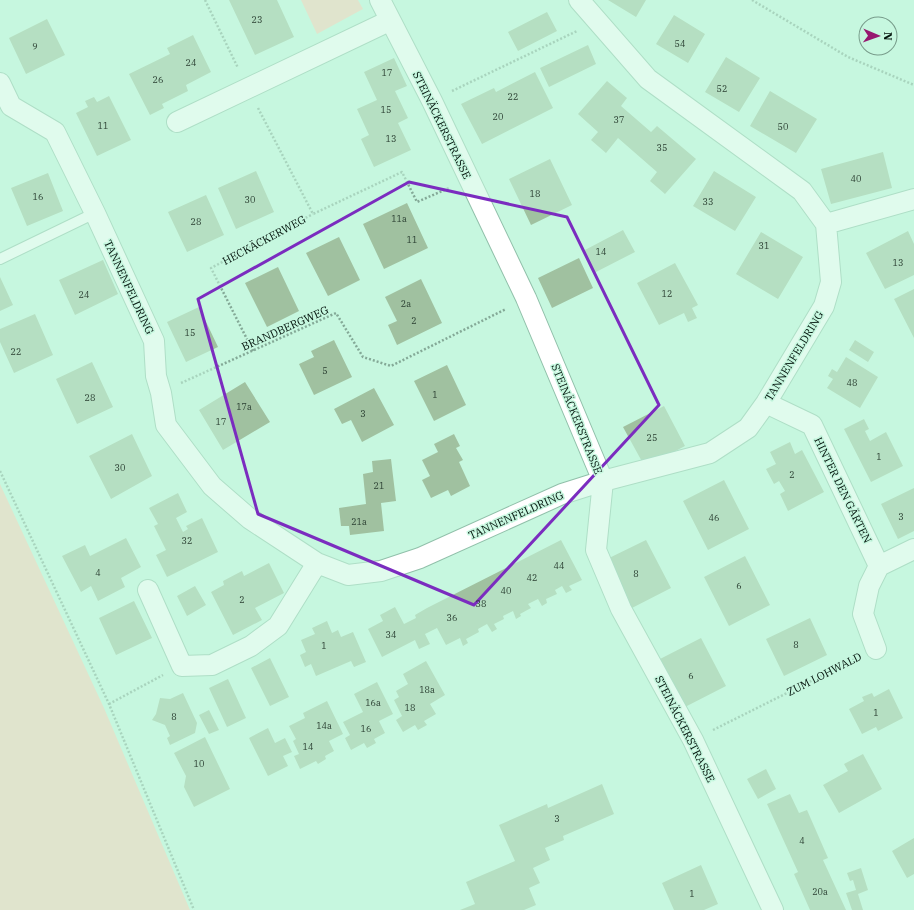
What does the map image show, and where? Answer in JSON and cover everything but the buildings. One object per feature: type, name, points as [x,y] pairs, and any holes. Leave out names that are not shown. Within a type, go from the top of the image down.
[{"type":"street","name":"STEINÄCKERSTRASSE","points":[[380,0],[389,21],[432,101],[468,180],[526,298],[602,481],[596,550],[621,609],[693,740],[773,910]]},
{"type":"street","points":[[579,0],[648,79],[802,190],[826,224],[914,199]]},
{"type":"street","points":[[177,122],[389,21]]},
{"type":"street","name":"TANNENFELDRING","points":[[0,83],[11,106],[55,132],[95,213],[154,341],[156,376],[161,393],[166,425],[212,486],[250,520],[317,563],[348,575],[381,571],[420,558],[562,494],[602,481],[710,453],[748,428],[766,403],[824,306],[831,282],[826,224]]},
{"type":"street","name":"HINTER DEN GÄRTEN","points":[[766,403],[812,425],[879,566]]},
{"type":"street","points":[[876,648],[863,614],[869,586],[879,566],[914,549]]},
{"type":"street","points":[[148,590],[182,666],[212,665],[251,646],[278,626],[317,563]]},
{"type":"lane","points":[[0,259],[95,213]]},
{"type":"path","name":"HECKÄCKERWEG","points":[[205,0],[248,89],[313,214]]},
{"type":"path","points":[[752,0],[848,57],[914,85]]},
{"type":"path","points":[[432,101],[598,22]]},
{"type":"path","name":"HECKÄCKERWEG","points":[[253,351],[211,268],[313,214],[402,172],[417,202],[468,180]]},
{"type":"path","name":"BRANDBERGWEG","points":[[161,393],[336,313],[363,356],[391,366],[526,298]]},
{"type":"path","points":[[0,471],[109,704],[194,910]]},
{"type":"path","name":"ZUM LOHWALD","points":[[693,740],[876,648]]},
{"type":"path","points":[[109,704],[182,666]]},
{"type":"highlighted area","points":[[409,182],[567,217],[659,405],[474,605],[258,514],[198,299]]},
{"type":"shaded area","points":[[301,0],[358,0],[363,9],[317,34]]},
{"type":"shaded area","points":[[0,484],[104,708],[190,910],[0,910]]}]
